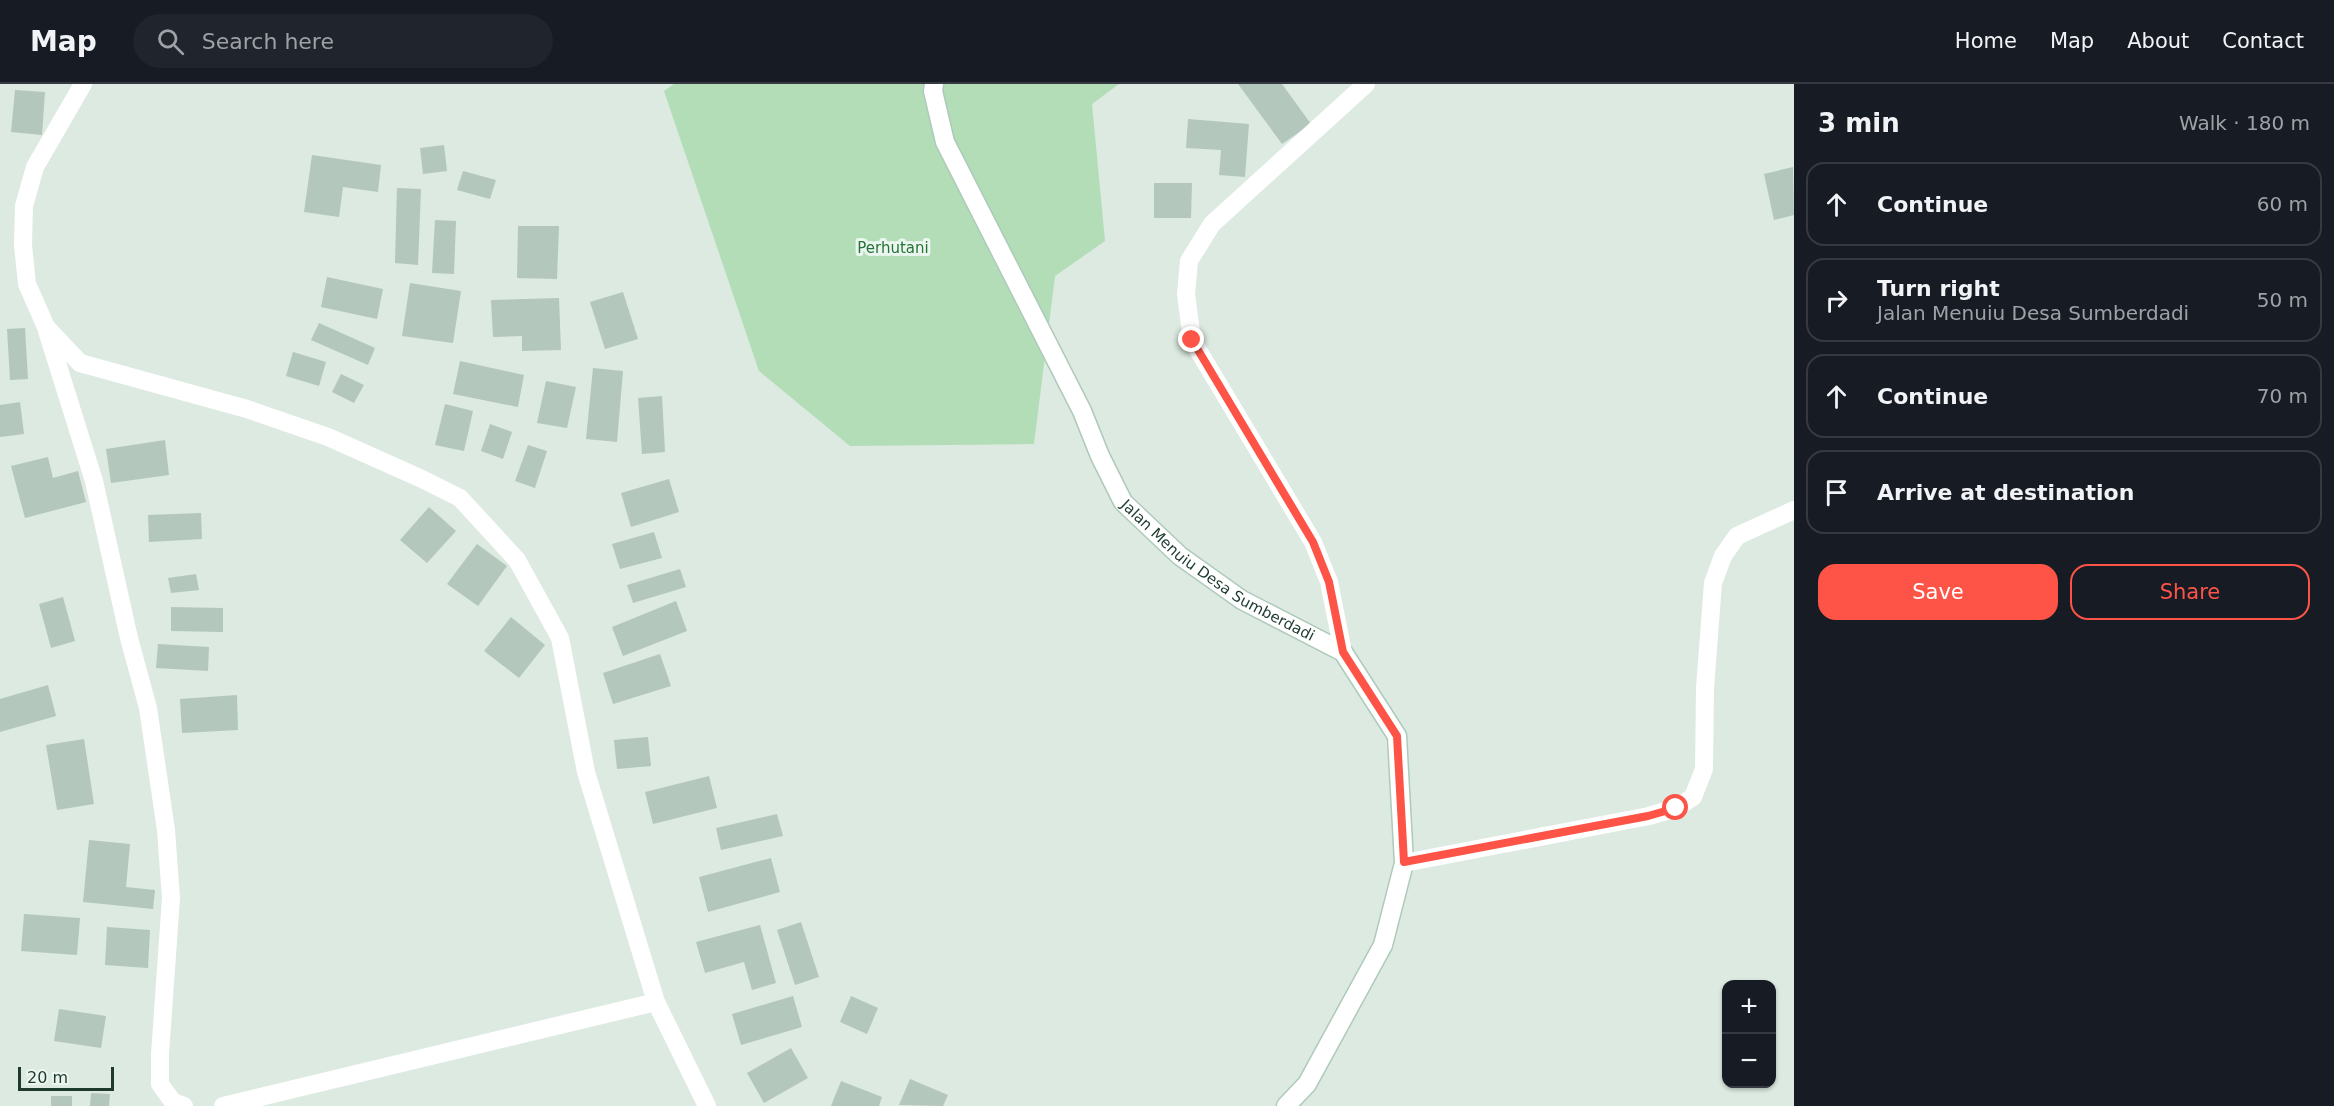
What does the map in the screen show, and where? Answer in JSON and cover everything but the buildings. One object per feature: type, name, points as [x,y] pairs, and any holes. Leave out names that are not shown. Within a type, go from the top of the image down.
[{"type":"street","points":[[83,84],[35,167],[24,206],[23,245],[27,284],[46,327],[94,481],[129,638],[148,708],[166,830],[171,898],[160,1084],[173,1102],[184,1106]]},
{"type":"street","name":"Jalan Menuiu Desa Sumberdadi","points":[[934,84],[933,91],[945,142],[1082,411],[1100,456],[1123,502],[1180,556],[1242,600],[1343,652]]},
{"type":"street","points":[[1286,1106],[1307,1084],[1383,945],[1404,862],[1397,736],[1343,652],[1329,582],[1313,542],[1192,340],[1186,294],[1189,261],[1212,224],[1366,84]]},
{"type":"street","points":[[46,327],[80,363],[247,409],[328,437],[422,479],[460,498],[516,560],[560,638],[586,772],[657,1002],[707,1106]]},
{"type":"street","points":[[1404,862],[1648,816],[1676,808],[1693,797],[1704,769],[1706,688],[1713,583],[1722,556],[1737,536],[1794,510]]},
{"type":"street","points":[[223,1106],[657,1002]]},
{"type":"green space","name":"Perhutani","points":[[674,84],[1119,84],[1092,104],[1105,241],[1055,276],[1034,444],[850,446],[759,371],[664,91]]},
{"type":"route","points":[[1192,340],[1313,542],[1329,582],[1343,652],[1397,736],[1404,862],[1648,816],[1676,808]]}]
